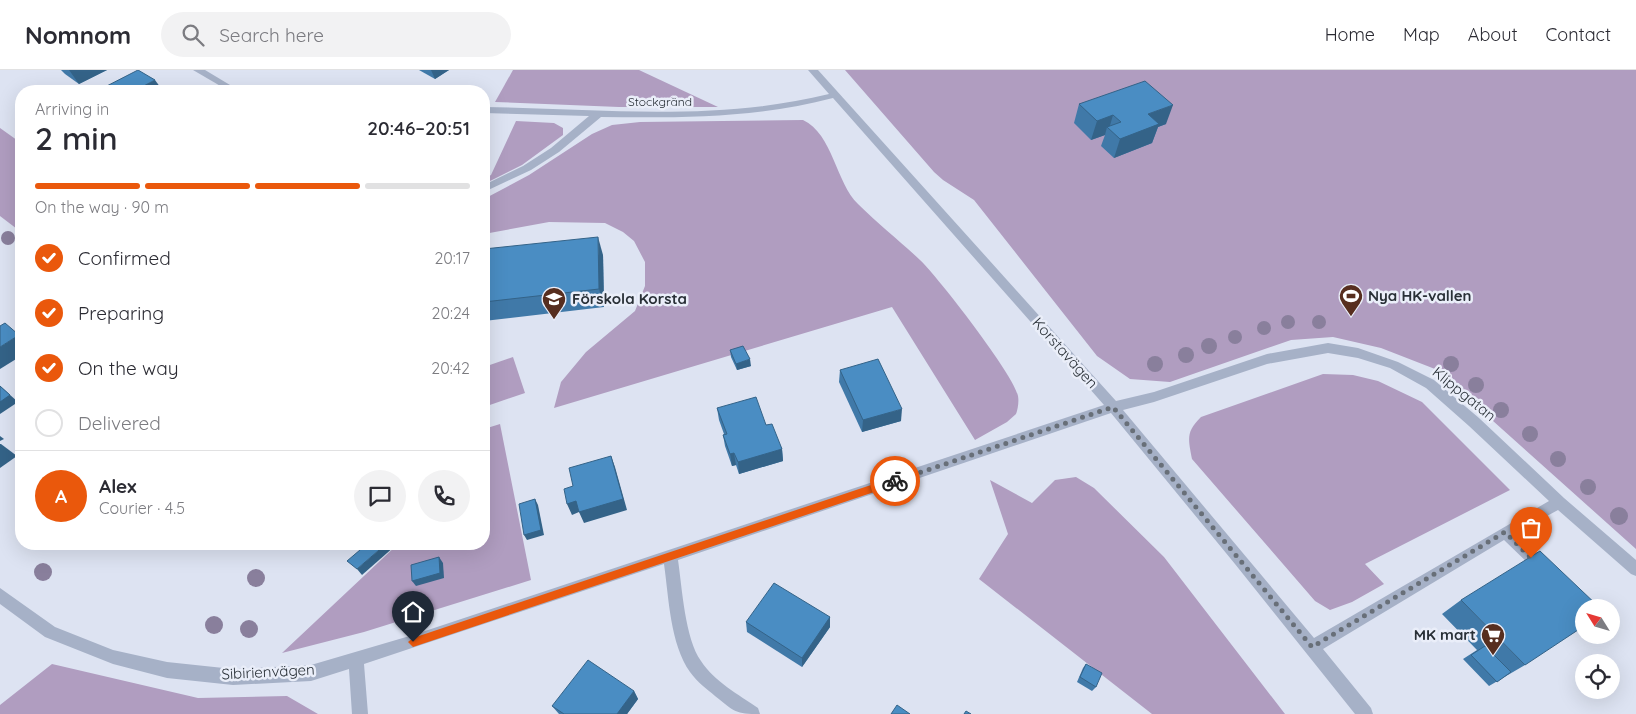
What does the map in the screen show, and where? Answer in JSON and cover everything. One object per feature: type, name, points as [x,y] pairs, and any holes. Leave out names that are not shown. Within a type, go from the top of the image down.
[{"type":"street","points":[[198,70],[224,85]]},
{"type":"street","name":"Korstavägen","points":[[813,70],[897,162],[1113,407],[1312,647],[1365,714]]},
{"type":"street","name":"Stockgränd","points":[[490,110],[598,114],[721,114],[792,107],[835,95]]},
{"type":"street","points":[[490,186],[527,168],[555,150],[598,114]]},
{"type":"street","name":"Klippgatan","points":[[1113,407],[1154,397],[1267,359],[1328,348],[1358,352],[1394,365],[1430,384],[1474,422],[1559,502],[1636,569]]},
{"type":"street","name":"Sibirienvägen","points":[[0,595],[50,632],[113,657],[167,670],[233,677],[311,673],[356,660],[670,556],[1113,407]]},
{"type":"street","points":[[1312,647],[1559,502]]},
{"type":"street","points":[[1505,532],[1556,580]]},
{"type":"street","points":[[670,556],[683,632],[696,666],[719,689],[752,714]]},
{"type":"street","points":[[356,660],[360,714]]},
{"type":"shaded area","points":[[513,70],[639,70],[718,107],[619,107],[495,102]]},
{"type":"shaded area","name":"Nya HK-vallen","points":[[845,70],[1636,70],[1636,549],[1435,369],[1381,348],[1333,337],[1291,340],[1170,382],[1130,379],[1097,356],[974,200],[934,172]]},
{"type":"shaded area","points":[[803,120],[813,127],[828,147],[844,184],[858,204],[920,260],[942,285],[990,348],[1004,368],[1018,396],[1016,414],[1007,422],[975,440],[892,307],[554,408],[561,382],[586,352],[635,311],[645,286],[645,262],[634,241],[623,232],[605,223],[549,222],[490,233],[490,196],[529,175],[592,134],[612,125],[640,122]]},
{"type":"shaded area","points":[[516,121],[554,123],[563,128],[563,135],[522,165],[490,181]]},
{"type":"shaded area","points":[[0,128],[15,139],[15,227],[0,216]]},
{"type":"shaded area","points":[[513,357],[525,393],[490,405],[490,365]]},
{"type":"shaded area","points":[[1323,374],[1353,375],[1378,381],[1422,402],[1510,490],[1365,564],[1384,584],[1352,602],[1330,610],[1315,601],[1192,459],[1189,440],[1193,427],[1201,417]]},
{"type":"shaded area","points":[[500,424],[531,580],[364,632],[282,653],[392,550],[490,550],[490,427]]},
{"type":"shaded area","points":[[1076,477],[1094,488],[1164,557],[1285,714],[1152,714],[979,579],[1008,534],[990,480],[1032,503],[1055,480]]},
{"type":"shaded area","points":[[52,664],[198,698],[287,696],[318,714],[0,714],[0,705]]},
{"type":"building","points":[[138,70],[155,80],[145,85],[109,85]]},
{"type":"building","points":[[1145,81],[1173,105],[1148,114],[1159,124],[1120,139],[1107,127],[1121,122],[1113,115],[1097,121],[1079,104]]},
{"type":"building","points":[[598,237],[599,289],[490,301],[490,248]]},
{"type":"building","points":[[5,323],[15,332],[15,338],[0,347],[0,326]]},
{"type":"building","points":[[743,346],[750,359],[736,364],[730,350]]},
{"type":"building","points":[[878,359],[902,409],[863,420],[840,370]]},
{"type":"building","points":[[0,386],[10,395],[0,402]]},
{"type":"building","points":[[756,397],[766,425],[772,424],[782,449],[738,462],[734,453],[730,454],[723,435],[727,434],[717,408]]},
{"type":"building","points":[[611,456],[623,499],[579,512],[576,501],[567,504],[564,489],[573,486],[569,468]]},
{"type":"building","points":[[535,499],[541,530],[524,535],[519,504]]},
{"type":"building","points":[[360,550],[379,550],[357,569],[347,561]]},
{"type":"building","points":[[1540,551],[1591,599],[1575,599],[1575,632],[1525,665],[1461,600]]},
{"type":"building","points":[[439,557],[440,573],[412,581],[411,565]]},
{"type":"building","points":[[774,583],[830,617],[802,658],[746,622]]},
{"type":"building","points":[[1485,646],[1511,672],[1497,682],[1471,655]]},
{"type":"building","points":[[588,660],[634,691],[617,714],[564,714],[552,706]]},
{"type":"building","points":[[1086,664],[1102,673],[1096,687],[1080,677]]},
{"type":"building","points":[[897,705],[910,714],[891,714]]},
{"type":"way so far","points":[[895,481],[1113,407],[1312,647],[1505,532],[1531,558]]},
{"type":"place","name":"Nya HK-vallen","points":[[1351,317]]},
{"type":"place","name":"Förskola Korsta","points":[[554,320]]},
{"type":"place","name":"MK mart","points":[[1493,656]]},
{"type":"route","points":[[413,642],[895,481]]}]
